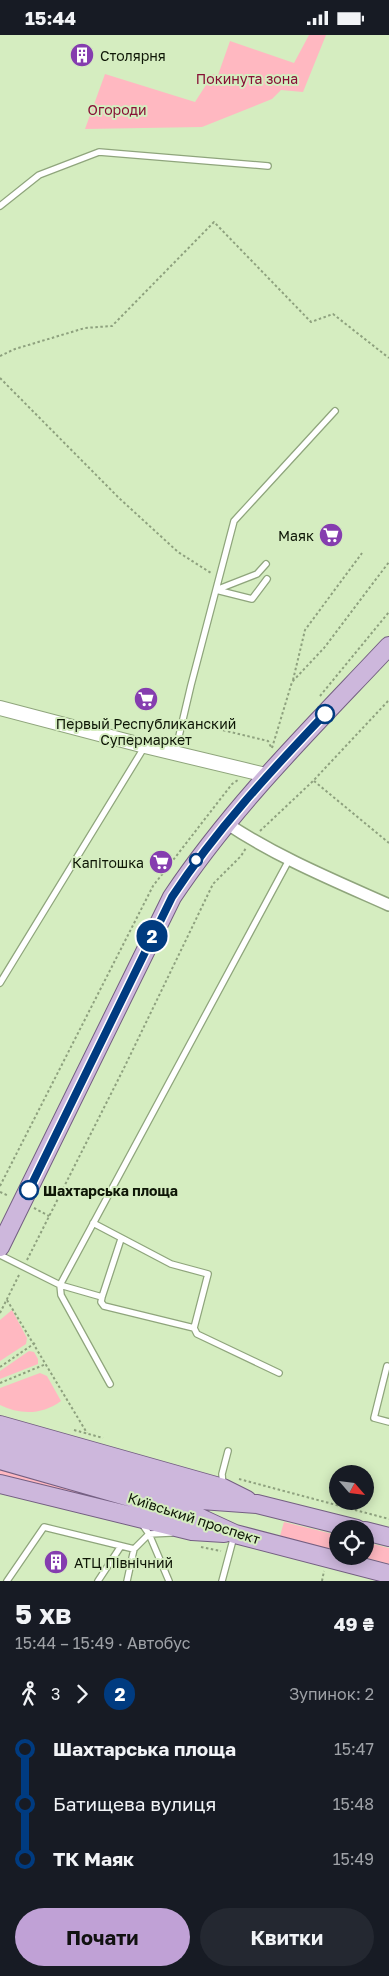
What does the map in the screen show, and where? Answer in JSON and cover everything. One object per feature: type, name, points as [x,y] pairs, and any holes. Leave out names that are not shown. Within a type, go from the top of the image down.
[{"type":"main road","points":[[0,1247],[168,904],[196,860],[266,775],[389,647]]},
{"type":"main road","points":[[0,1425],[222,1481],[257,1504]]},
{"type":"main road","name":"Київський проспект","points":[[0,1443],[201,1500],[257,1504],[329,1522]]},
{"type":"main road","name":"Київський проспект","points":[[0,1460],[196,1516],[235,1534],[389,1574]]},
{"type":"main road","points":[[0,1484],[192,1531],[235,1534]]},
{"type":"main road","points":[[374,1533],[389,1537]]},
{"type":"street","points":[[0,708],[266,775]]},
{"type":"street","points":[[226,823],[251,840],[289,860],[389,905]]},
{"type":"lane","points":[[0,206],[38,175],[99,152],[268,166]]},
{"type":"lane","points":[[175,753],[234,521],[335,411]]},
{"type":"lane","points":[[216,590],[256,574],[266,564]]},
{"type":"lane","points":[[216,590],[252,599],[267,579]]},
{"type":"lane","points":[[0,983],[145,746]]},
{"type":"lane","points":[[110,1385],[61,1295],[60,1285],[289,860]]},
{"type":"lane","points":[[93,1223],[172,1264],[208,1274],[194,1328]]},
{"type":"lane","points":[[121,1239],[102,1297],[101,1302],[104,1306],[194,1328],[198,1334],[279,1373]]},
{"type":"lane","points":[[0,1255],[60,1285],[102,1297]]},
{"type":"lane","points":[[387,1366],[374,1418],[389,1422]]},
{"type":"lane","points":[[222,1481],[228,1451]]},
{"type":"lane","points":[[138,1518],[150,1534],[169,1581]]},
{"type":"lane","points":[[8,1581],[44,1527],[134,1549]]},
{"type":"lane","points":[[127,1581],[134,1549],[150,1534],[192,1531]]},
{"type":"lane","points":[[222,1581],[235,1534]]},
{"type":"lane","points":[[98,1581],[121,1546]]},
{"type":"path","points":[[0,356],[15,349],[86,327],[112,325],[214,222],[311,322],[333,313],[389,358]]},
{"type":"path","points":[[0,378],[118,498],[172,547],[219,578]]},
{"type":"path","points":[[292,682],[304,630],[362,553]]},
{"type":"path","points":[[319,697],[389,611]]},
{"type":"path","points":[[0,1313],[123,1070],[214,884],[241,857],[251,840],[313,781],[389,700]]},
{"type":"path","points":[[182,721],[268,741],[272,748],[279,741]]},
{"type":"path","points":[[313,781],[389,843]]},
{"type":"path","points":[[7,1299],[87,1433],[105,1439]]},
{"type":"path","points":[[0,1367],[35,1343]]},
{"type":"path","points":[[0,1383],[47,1364]]},
{"type":"path","points":[[222,1481],[389,1519]]},
{"type":"green space","name":"Покинута зона","points":[[309,35],[326,35],[303,92],[281,90],[272,99],[202,127],[85,129],[105,74],[195,102],[213,74],[218,75],[230,41],[294,63]]},
{"type":"green space","points":[[12,1310],[27,1338],[26,1344],[0,1361],[0,1320]]},
{"type":"green space","points":[[29,1351],[34,1352],[38,1359],[38,1364],[0,1379],[0,1371]]},
{"type":"green space","points":[[40,1373],[47,1376],[61,1401],[46,1409],[31,1412],[15,1411],[0,1405],[0,1388]]},
{"type":"green space","points":[[0,1468],[167,1515],[162,1517],[0,1478]]},
{"type":"green space","points":[[284,1522],[329,1533],[329,1549],[280,1536]]},
{"type":"green space","points":[[374,1544],[389,1548],[389,1564],[374,1560]]},
{"type":"bus line","name":"2","points":[[29,1190],[172,897],[196,860],[266,775],[325,714]]},
{"type":"place","name":"Столярня","points":[[82,55]]},
{"type":"place","name":"Маяк","points":[[331,535]]},
{"type":"place","name":"Первый Республиканский Супермаркет","points":[[146,699]]},
{"type":"place","name":"Капітошка","points":[[161,862]]},
{"type":"place","name":"Шахтарська площа","points":[[29,1190]]},
{"type":"place","name":"АТЦ Північний","points":[[56,1562]]},
{"type":"park label","name":"Огороди","points":[[117,109]]}]
